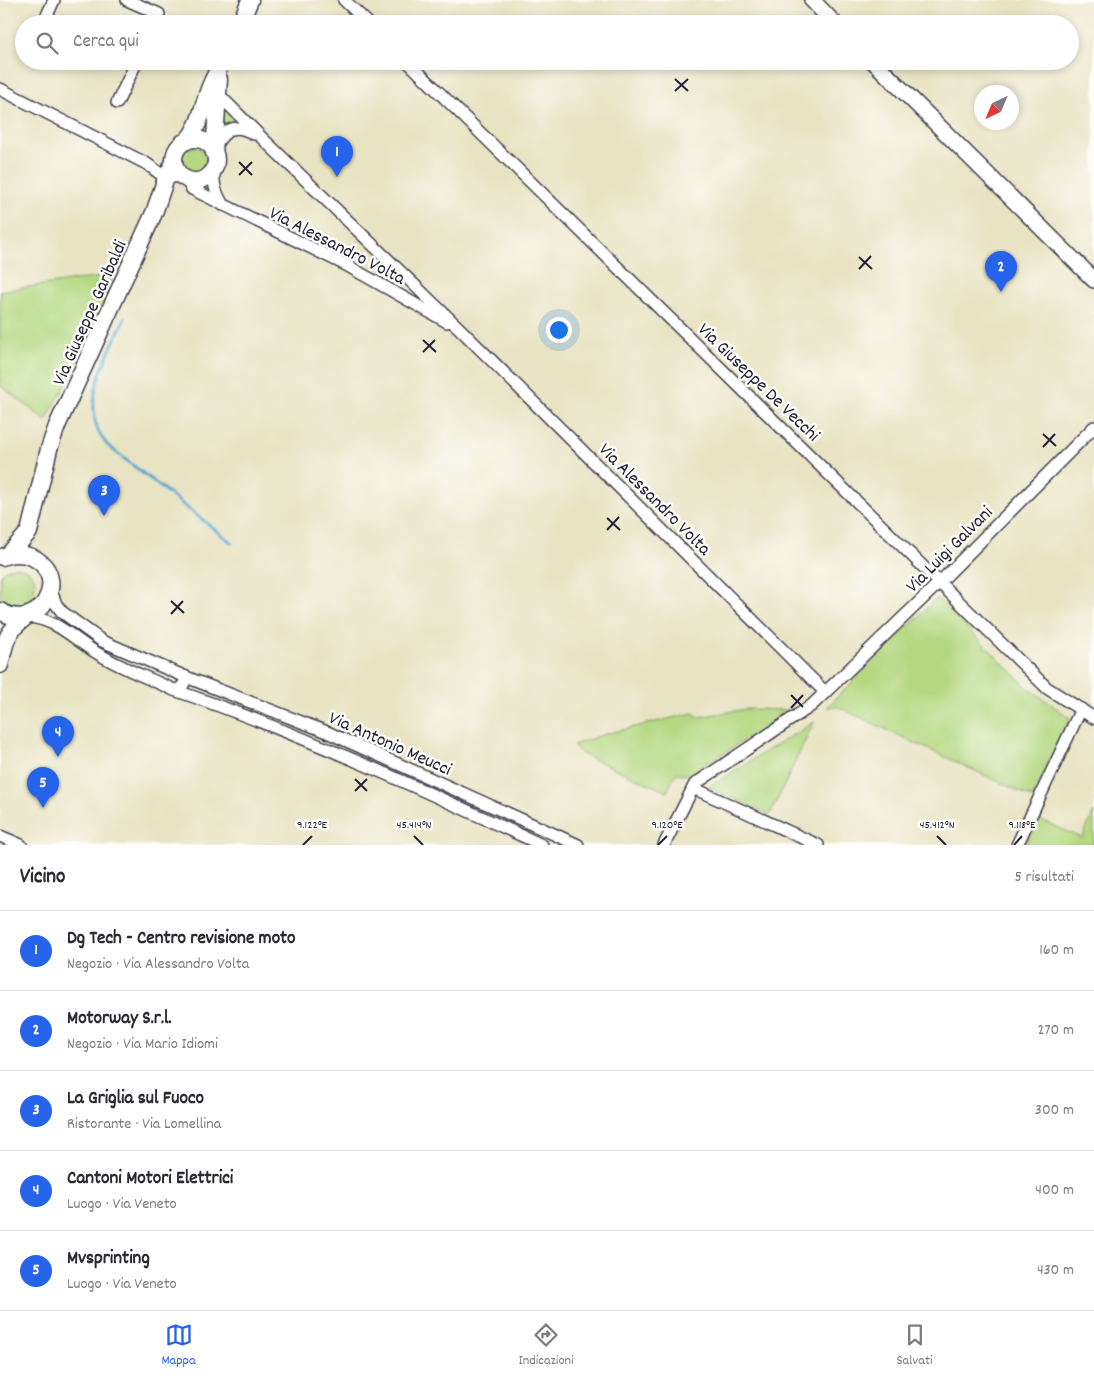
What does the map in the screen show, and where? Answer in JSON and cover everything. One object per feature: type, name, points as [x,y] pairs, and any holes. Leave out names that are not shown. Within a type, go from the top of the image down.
[{"type":"main road","points":[[244,15],[250,0]]},
{"type":"main road","points":[[218,70],[212,82],[199,124],[194,133],[180,145],[175,153],[177,172],[192,182],[200,181],[211,174],[220,70]]},
{"type":"main road","points":[[187,140],[200,140],[206,143],[214,155]]},
{"type":"main road","name":"Via Giuseppe Garibaldi","points":[[29,532],[49,449],[57,426],[154,213],[177,172]]},
{"type":"main road","points":[[4,556],[29,532],[38,561]]},
{"type":"main road","points":[[0,665],[6,640],[14,626],[36,612],[44,604],[50,588],[46,569],[38,561],[26,555],[4,556]]},
{"type":"main road","points":[[0,611],[16,618],[26,617]]},
{"type":"main road","points":[[0,618],[5,630],[6,640]]},
{"type":"street","points":[[47,15],[54,0]]},
{"type":"street","points":[[127,0],[150,15]]},
{"type":"street","points":[[344,0],[360,15]]},
{"type":"street","points":[[812,0],[827,15]]},
{"type":"street","points":[[117,103],[132,70]]},
{"type":"street","name":"Via Giuseppe De Vecchi","points":[[416,70],[1047,688],[1094,718]]},
{"type":"street","points":[[882,70],[1094,280]]},
{"type":"street","name":"Via Alessandro Volta","points":[[0,89],[147,164],[177,172],[192,189],[223,206],[346,265],[461,330]]},
{"type":"street","name":"Via Alessandro Volta","points":[[218,92],[263,139],[461,330],[825,692]]},
{"type":"street","name":"Via Alessandro Volta","points":[[214,155],[222,135],[229,130],[245,128],[263,139]]},
{"type":"street","points":[[214,155],[213,183],[216,194],[223,206]]},
{"type":"street","points":[[147,164],[163,165],[177,172]]},
{"type":"street","name":"Via Luigi Galvani","points":[[693,788],[695,784],[811,706],[940,582],[1094,427]]},
{"type":"street","name":"Via Antonio Meucci","points":[[50,588],[56,604],[62,612],[102,641],[186,677],[327,732],[578,845]]},
{"type":"street","name":"Via Antonio Meucci","points":[[26,617],[37,617],[49,621],[105,658],[174,690],[316,743],[538,844]]},
{"type":"street","points":[[174,690],[183,686],[186,677]]},
{"type":"street","points":[[1017,845],[1081,709]]},
{"type":"street","points":[[664,845],[693,788],[818,845]]},
{"type":"street","points":[[0,836],[21,845]]},
{"type":"green space","points":[[221,103],[243,124],[220,130]]},
{"type":"green space","points":[[194,147],[203,151],[207,160],[203,169],[194,173],[185,169],[181,160],[185,151]]},
{"type":"green space","points":[[113,276],[92,332],[46,421],[0,385],[0,291]]},
{"type":"green space","points":[[14,567],[27,570],[33,577],[35,586],[32,595],[26,602],[18,606],[9,604],[0,596],[0,576],[4,571]]},
{"type":"green space","points":[[936,599],[1027,687],[1070,718],[1033,798],[838,707],[827,707]]},
{"type":"green space","points":[[746,709],[793,710],[688,775],[676,773],[667,792],[582,754],[573,745],[605,734],[693,713],[699,717]]},
{"type":"green space","points":[[814,722],[770,815],[710,788],[710,786]]},
{"type":"green space","points":[[1094,812],[1094,845],[1025,845],[1037,818],[1082,838]]},
{"type":"green space","points":[[508,820],[562,845],[556,845],[507,822]]},
{"type":"waterway","points":[[125,318],[106,357],[97,385],[94,399],[94,414],[98,430],[107,445],[232,543]]},
{"type":"place","name":"Dg Tech - Centro revisione moto","points":[[337,177]]},
{"type":"place","name":"Motorway S.r.l.","points":[[1001,292]]},
{"type":"place","name":"La Griglia sul Fuoco","points":[[104,516]]},
{"type":"place","name":"Cantoni Motori Elettrici","points":[[58,757]]},
{"type":"place","name":"Mvsprinting","points":[[43,808]]}]
